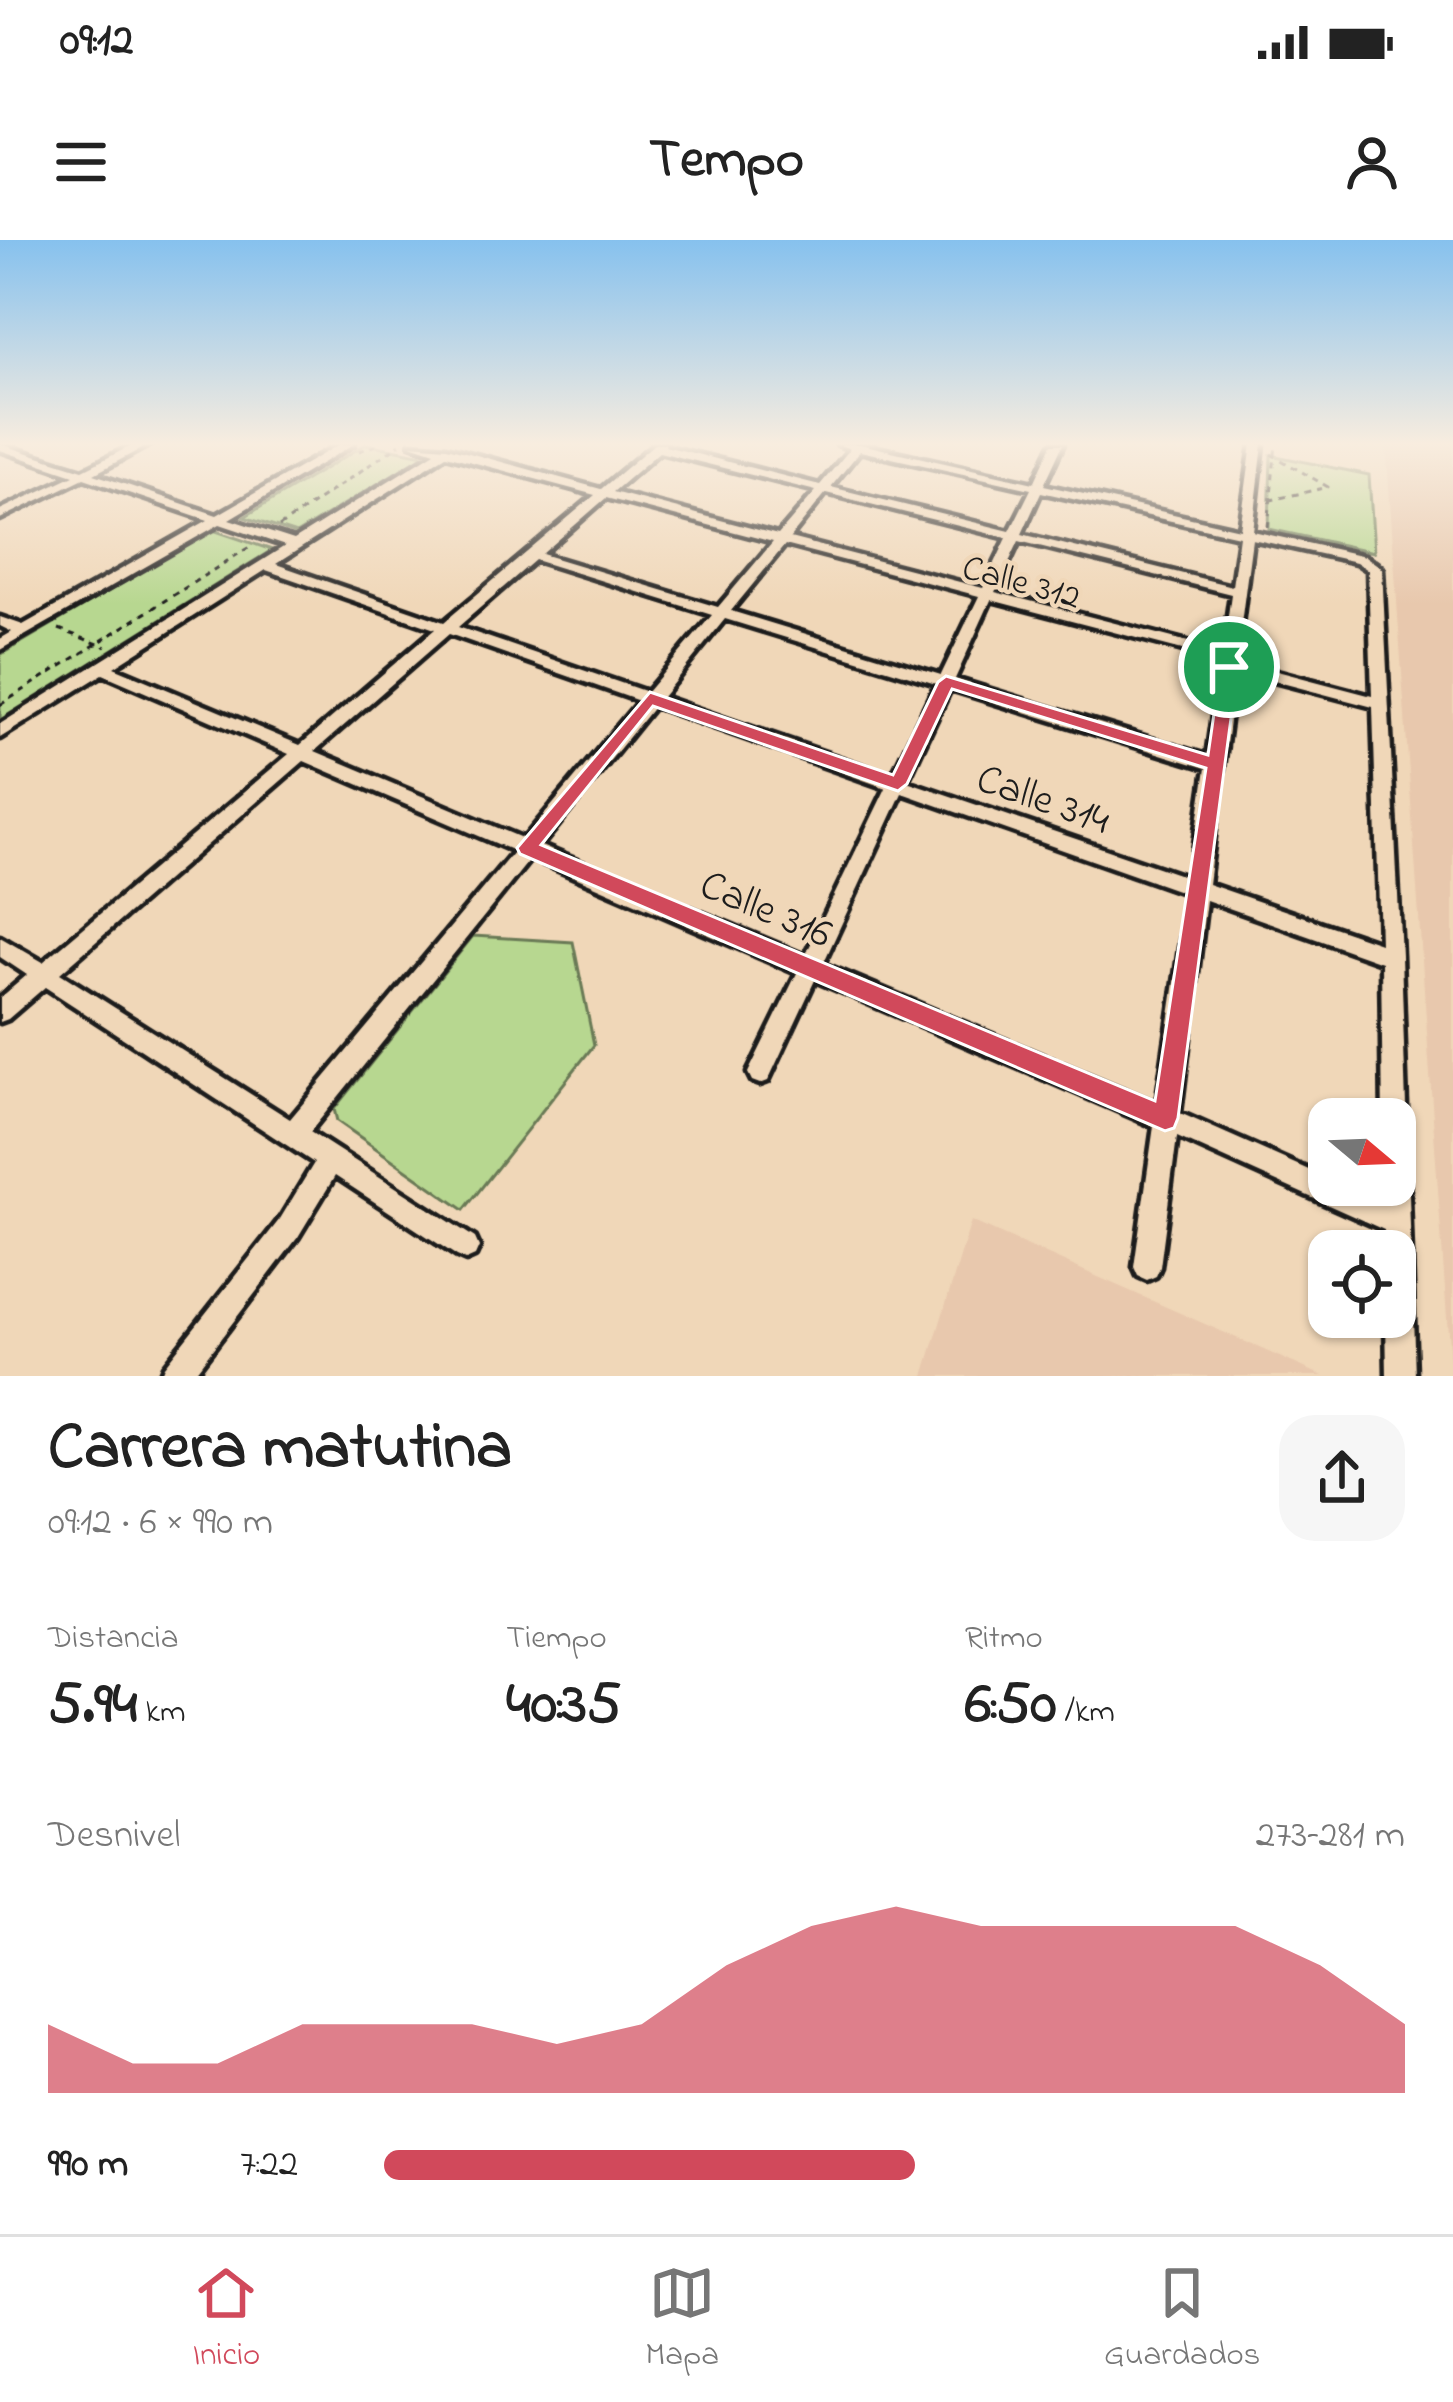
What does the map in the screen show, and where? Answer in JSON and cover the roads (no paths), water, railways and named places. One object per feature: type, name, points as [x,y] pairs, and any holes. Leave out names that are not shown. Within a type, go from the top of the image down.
[{"type":"street","points":[[0,515],[37,497]]},
{"type":"street","points":[[149,497],[295,545]]},
{"type":"street","points":[[0,645],[257,497]]},
{"type":"street","points":[[0,732],[372,497]]},
{"type":"street","points":[[0,1012],[602,497]]},
{"type":"street","name":"Calle 312","points":[[612,497],[1377,703]]},
{"type":"street","points":[[293,1134],[816,497]]},
{"type":"street","points":[[856,497],[1240,592]]},
{"type":"street","points":[[760,1073],[1035,497]]},
{"type":"street","points":[[1085,497],[1249,529],[1375,568],[1401,1376]]},
{"type":"street","points":[[1147,1267],[1254,497]]},
{"type":"street","points":[[533,555],[1216,764]]},
{"type":"street","name":"Calle 314","points":[[265,565],[1391,956]]},
{"type":"street","points":[[0,621],[24,631]]},
{"type":"street","name":"Calle 316","points":[[103,668],[1165,1118],[1398,1223]]},
{"type":"street","points":[[0,946],[466,1247]]},
{"type":"street","points":[[174,1376],[289,1228],[331,1159]]}]
